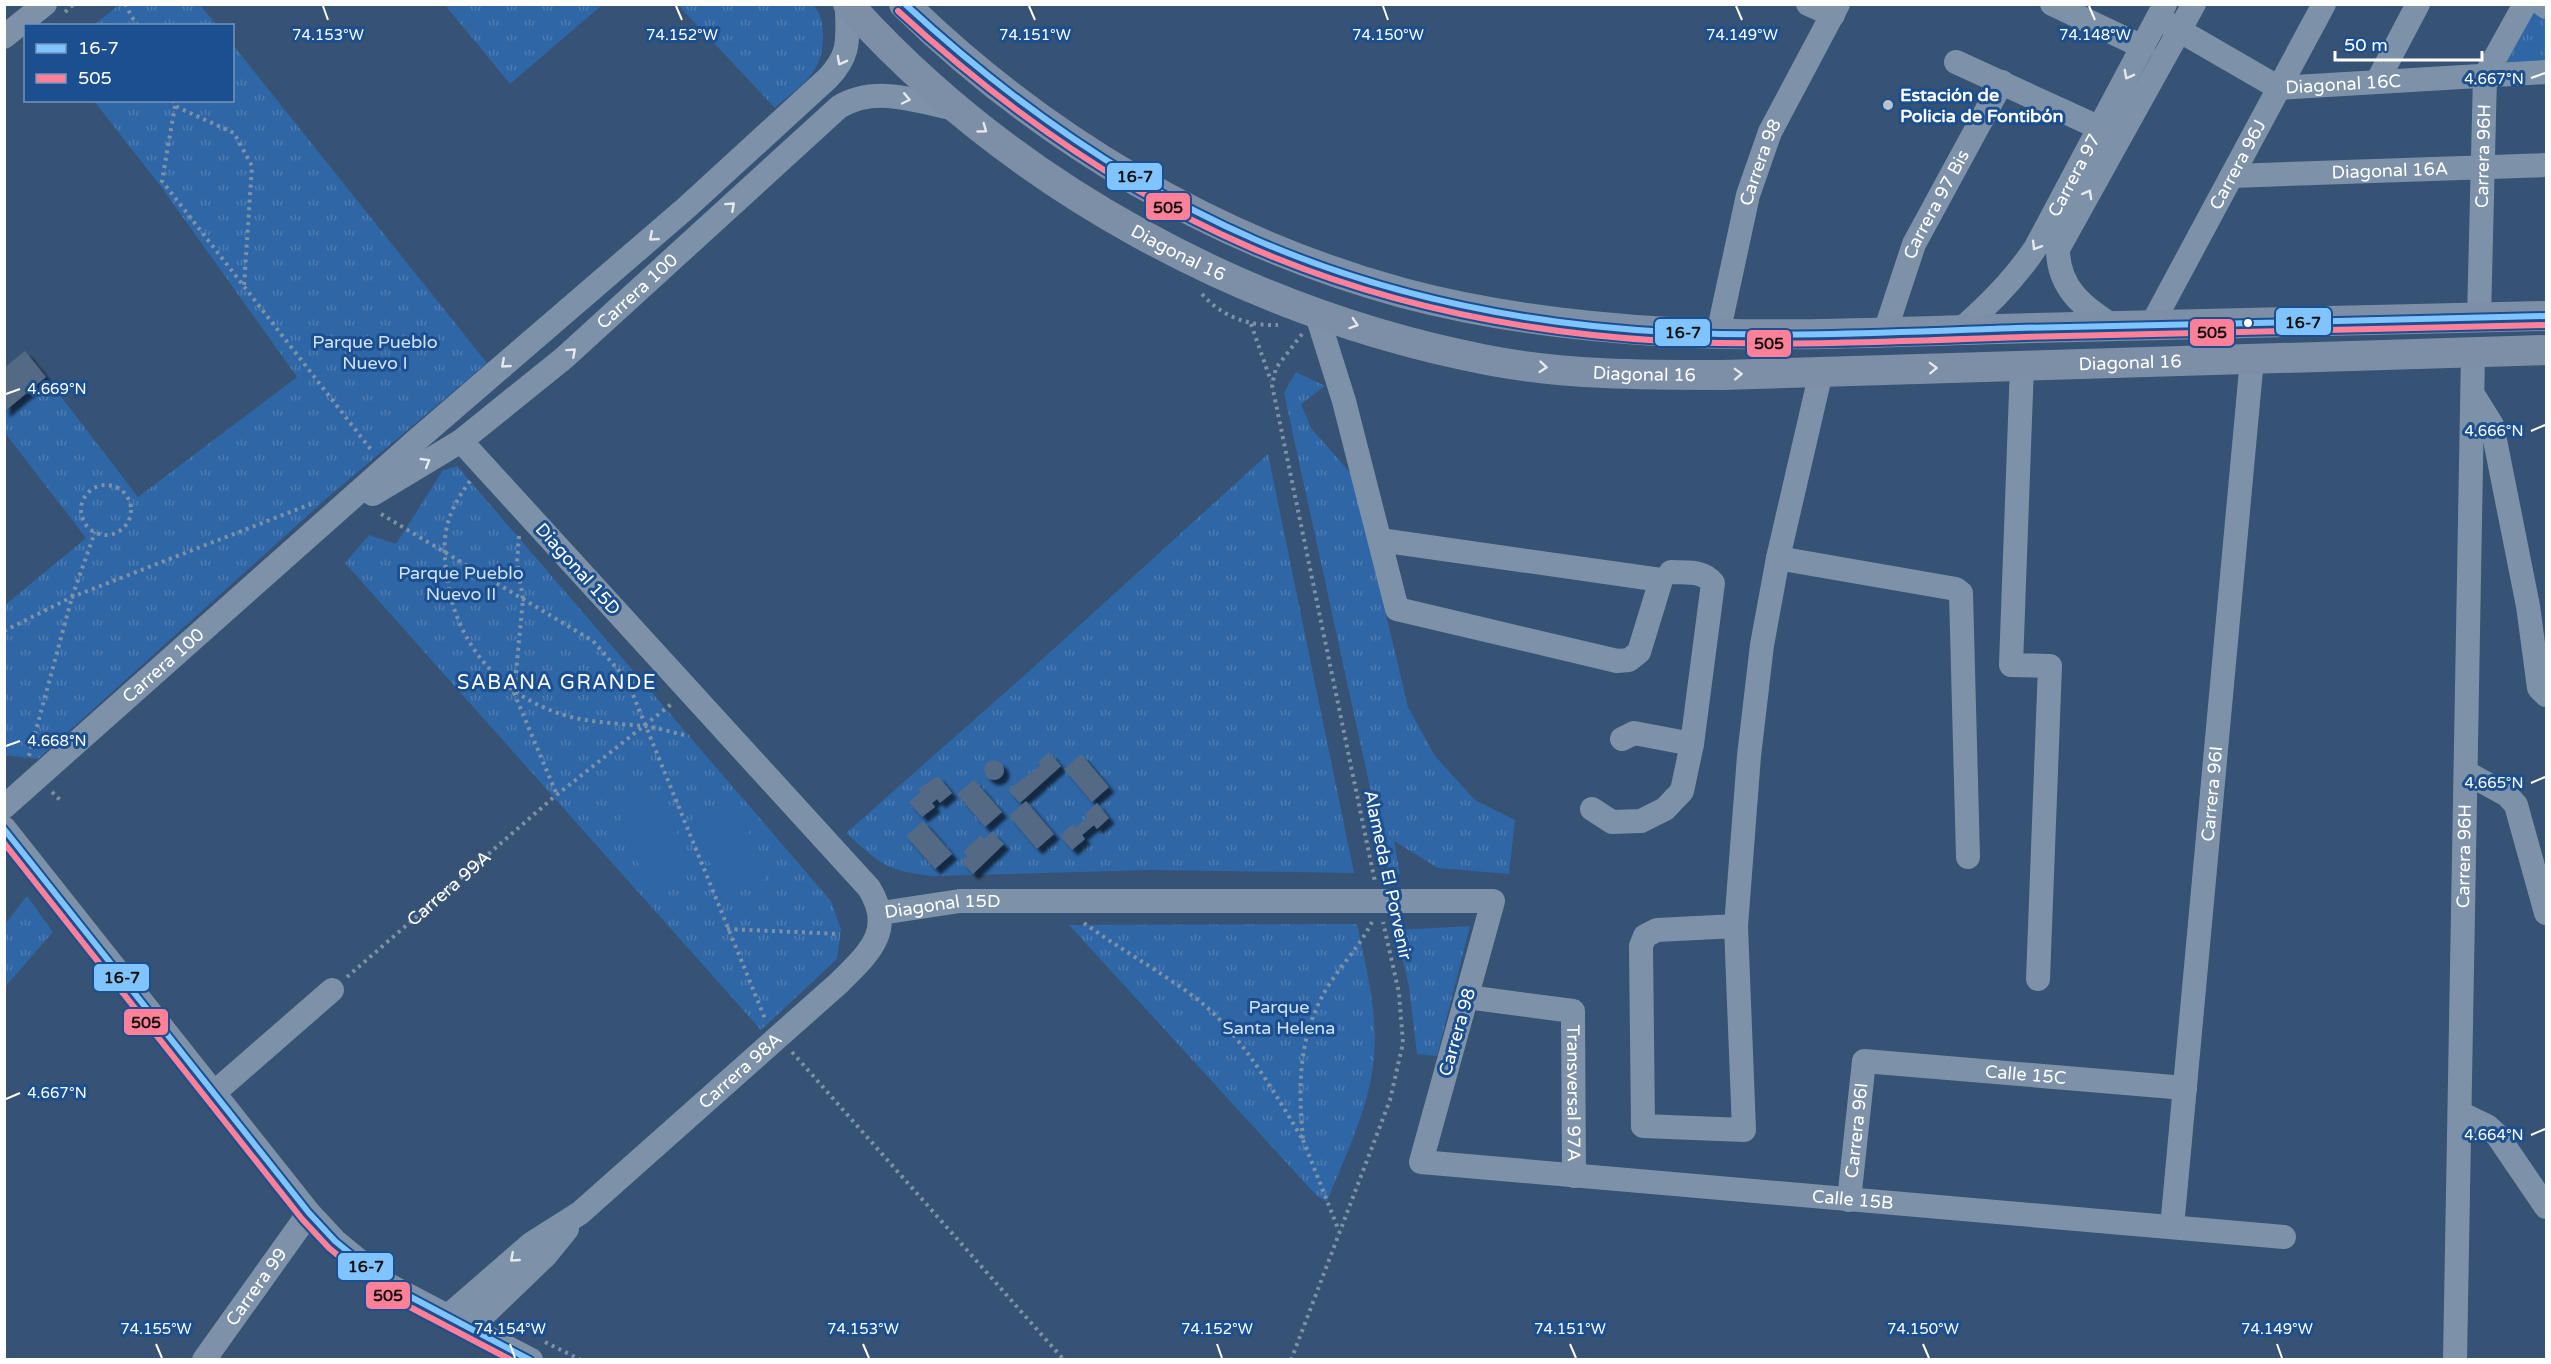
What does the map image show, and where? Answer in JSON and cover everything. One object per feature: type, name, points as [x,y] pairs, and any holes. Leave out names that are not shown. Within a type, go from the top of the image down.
[{"type":"main road","name":"Diagonal 16","points":[[847,4],[924,83],[956,109],[1039,170],[1154,242],[1312,319],[1450,351],[1532,366],[1671,375],[2547,350]]},
{"type":"main road","name":"Diagonal 16","points":[[915,10],[1001,90],[1100,158],[1188,210],[1265,246],[1330,270],[1403,293],[1452,304],[1555,321],[1718,334],[2547,316]]},
{"type":"street","points":[[4,37],[45,4]]},
{"type":"street","name":"Carrera 100","points":[[4,807],[320,513],[385,468],[686,208],[843,62],[847,45],[847,4]]},
{"type":"street","points":[[1808,4],[1836,10]]},
{"type":"street","points":[[2052,4],[2143,47]]},
{"type":"street","name":"Carrera 97","points":[[2113,326],[2076,300],[2067,289],[2061,272],[2058,249],[2194,4]]},
{"type":"street","name":"Carrera 96J","points":[[2151,326],[2324,4]]},
{"type":"street","points":[[2377,82],[2418,4]]},
{"type":"street","name":"Carrera 96H","points":[[2479,318],[2485,76],[2525,4]]},
{"type":"street","points":[[2542,4],[2547,7]]},
{"type":"street","name":"Carrera 98","points":[[1718,334],[1748,195],[1770,132],[1836,10]]},
{"type":"street","name":"Carrera 97","points":[[1960,330],[1988,306],[2023,266],[2162,11]]},
{"type":"street","name":"Diagonal 16C","points":[[2162,11],[2180,31],[2279,87],[2547,72]]},
{"type":"street","points":[[1956,62],[2100,128]]},
{"type":"street","name":"Carrera 97 Bis","points":[[1885,332],[1914,244],[2002,82]]},
{"type":"street","name":"Carrera 100","points":[[320,513],[461,441],[564,358],[839,107],[854,99],[884,94],[956,109]]},
{"type":"street","name":"Diagonal 16A","points":[[2232,176],[2547,165]]},
{"type":"street","points":[[686,208],[705,230]]},
{"type":"street","points":[[1312,319],[1344,401],[1397,609],[1617,661],[1629,660],[1639,652],[1661,580],[1380,540]]},
{"type":"street","name":"Carrera 96H","points":[[2456,1359],[2473,352]]},
{"type":"street","name":"Carrera 96I","points":[[2172,1227],[2252,360]]},
{"type":"street","points":[[2022,365],[2011,665],[2050,666],[2038,979]]},
{"type":"street","points":[[1736,926],[1657,930],[1646,936],[1641,946],[1642,1126],[1744,1130],[1736,926],[1749,756],[1762,645],[1778,558],[1821,372]]},
{"type":"street","points":[[2474,396],[2492,425],[2537,606],[2539,688],[2542,693],[2547,694]]},
{"type":"street","name":"Diagonal 15D","points":[[461,441],[869,888],[881,913],[960,901],[1493,901]]},
{"type":"street","points":[[1778,558],[1956,589],[1961,593],[1968,857]]},
{"type":"street","points":[[1592,809],[1612,822],[1641,821],[1665,809],[1682,790],[1692,744],[1713,583],[1707,576],[1700,573],[1671,572]]},
{"type":"street","points":[[1622,739],[1634,733],[1692,744]]},
{"type":"street","points":[[2467,773],[2507,795],[2516,805],[2546,913]]},
{"type":"street","points":[[4,828],[309,1213],[335,1240],[390,1287],[470,1328],[534,1349]]},
{"type":"street","name":"Carrera 98","points":[[1420,1162],[1493,901]]},
{"type":"street","name":"Carrera 98A","points":[[448,1316],[531,1244],[580,1213],[865,957],[880,932],[881,913]]},
{"type":"street","points":[[214,1092],[332,990]]},
{"type":"street","name":"Transversal 97A","points":[[1467,997],[1573,1011],[1574,1176]]},
{"type":"street","name":"Carrera 96I","points":[[1849,1200],[1864,1061]]},
{"type":"street","name":"Calle 15C","points":[[1864,1061],[2185,1088]]},
{"type":"street","points":[[2460,1113],[2487,1126],[2497,1135],[2547,1207]]},
{"type":"street","name":"Calle 15B","points":[[1420,1162],[2284,1237]]},
{"type":"street","name":"Carrera 99","points":[[204,1359],[309,1213]]},
{"type":"street","name":"Carrera 98A","points":[[470,1328],[546,1255],[580,1213]]},
{"type":"path","points":[[125,4],[136,24]]},
{"type":"path","points":[[244,286],[252,166],[234,132],[174,103],[162,181],[385,468]]},
{"type":"path","points":[[1272,385],[1276,368],[1312,319]]},
{"type":"path","name":"Alameda El Porvenir","points":[[1251,324],[1272,385],[1399,993],[1403,1043],[1390,1100],[1291,1359]]},
{"type":"path","points":[[474,477],[450,512],[443,551],[452,606],[459,623],[484,665],[514,693],[578,719],[645,726],[689,736]]},
{"type":"path","points":[[110,485],[117,487],[129,499],[131,508],[126,525],[112,534],[94,532],[83,521],[81,506],[83,498],[94,487],[110,485]]},
{"type":"path","points":[[4,631],[72,597],[320,513]]},
{"type":"path","points":[[381,513],[592,641],[611,658],[627,680],[767,1024],[1064,1359]]},
{"type":"path","points":[[62,802],[26,764],[72,597],[94,532]]},
{"type":"path","points":[[519,534],[517,562],[523,599],[514,693],[557,795]]},
{"type":"path","name":"Carrera 99A","points":[[332,990],[557,795],[689,690]]},
{"type":"path","points":[[1055,901],[1200,1001],[1239,1044],[1276,1095],[1303,1140],[1340,1232]]},
{"type":"path","points":[[1303,1140],[1299,1086],[1308,1027],[1329,985],[1371,923],[1378,901]]},
{"type":"path","points":[[727,928],[840,933]]},
{"type":"path","points":[[534,1349],[580,1359]]},
{"type":"green space","points":[[120,4],[200,5],[216,24],[95,24]]},
{"type":"green space","points":[[445,5],[602,5],[510,84]]},
{"type":"green space","points":[[678,5],[813,5],[820,15],[822,26],[820,59],[802,85],[775,108]]},
{"type":"green space","points":[[2537,5],[2546,10],[2546,63],[2500,65]]},
{"type":"green space","name":"Parque Pueblo Nuevo I","points":[[234,46],[487,363],[327,498],[38,759],[5,755],[5,605],[86,538],[5,433],[5,412],[46,377],[138,497],[297,377],[162,188],[95,102],[234,102]]},
{"type":"green space","points":[[1296,372],[1325,386],[1301,404],[1311,428],[1353,476],[1408,707],[1435,756],[1475,800],[1515,820],[1509,874],[1438,868],[1394,841],[1400,874],[1389,875],[1284,393]]},
{"type":"green space","points":[[1268,454],[1354,873],[1150,870],[933,876],[904,872],[885,864],[846,833],[1026,674]]},
{"type":"green space","name":"Parque Pueblo Nuevo II","points":[[457,466],[831,901],[841,929],[837,959],[761,1030],[345,563],[369,535],[396,544],[443,470]]},
{"type":"green space","points":[[661,790],[691,871],[647,887],[617,806]]},
{"type":"green space","points":[[736,798],[766,879],[722,895],[692,815]]},
{"type":"green space","points":[[27,896],[53,932],[5,987],[5,924]]},
{"type":"green space","name":"Parque Santa Helena","points":[[1357,924],[1373,1007],[1375,1040],[1372,1076],[1362,1113],[1327,1202],[1316,1195],[1069,925]]},
{"type":"green space","points":[[1470,926],[1437,1056],[1417,1054],[1409,987],[1396,930]]},
{"type":"building","points":[[25,351],[46,377],[4,412],[4,368]]},
{"type":"building","points":[[1049,752],[1061,766],[1020,803],[1008,790],[1041,765],[1038,762]]},
{"type":"building","points":[[1081,754],[1109,787],[1092,802],[1064,769]]},
{"type":"building","points":[[990,760],[998,760],[1004,766],[1004,774],[998,780],[990,780],[984,774],[984,766]]},
{"type":"building","points":[[938,776],[952,793],[940,803],[937,799],[932,803],[935,807],[922,817],[909,802],[921,792],[918,789]]},
{"type":"building","points":[[974,780],[1002,812],[985,827],[957,794]]},
{"type":"building","points":[[1026,801],[1054,834],[1037,849],[1009,816]]},
{"type":"building","points":[[1097,803],[1109,818],[1097,829],[1094,825],[1082,835],[1085,839],[1072,850],[1060,836],[1073,824],[1075,828],[1088,817],[1085,814]]},
{"type":"building","points":[[923,821],[952,854],[935,869],[906,836]]},
{"type":"building","points":[[992,832],[1004,844],[973,874],[961,861],[967,856],[963,852],[981,835],[984,839]]},
{"type":"transit line","name":"16-7","points":[[905,4],[990,77],[1076,141],[1165,195],[1256,240],[1352,276],[1452,303],[1557,322],[1712,334],[1843,334],[2546,316]]},
{"type":"transit line","name":"505","points":[[898,11],[983,84],[1070,148],[1159,203],[1251,248],[1346,284],[1447,311],[1553,330],[1710,343],[1844,343],[2546,325]]},
{"type":"transit line","name":"16-7","points":[[4,829],[309,1213],[335,1241],[390,1286],[530,1360]]},
{"type":"transit line","name":"505","points":[[4,843],[302,1219],[329,1248],[385,1294],[511,1360]]},
{"type":"place","name":"Estación de Policia de Fontibón","points":[[1888,105]]},
{"type":"district","name":"SABANA GRANDE","points":[[557,682]]}]
